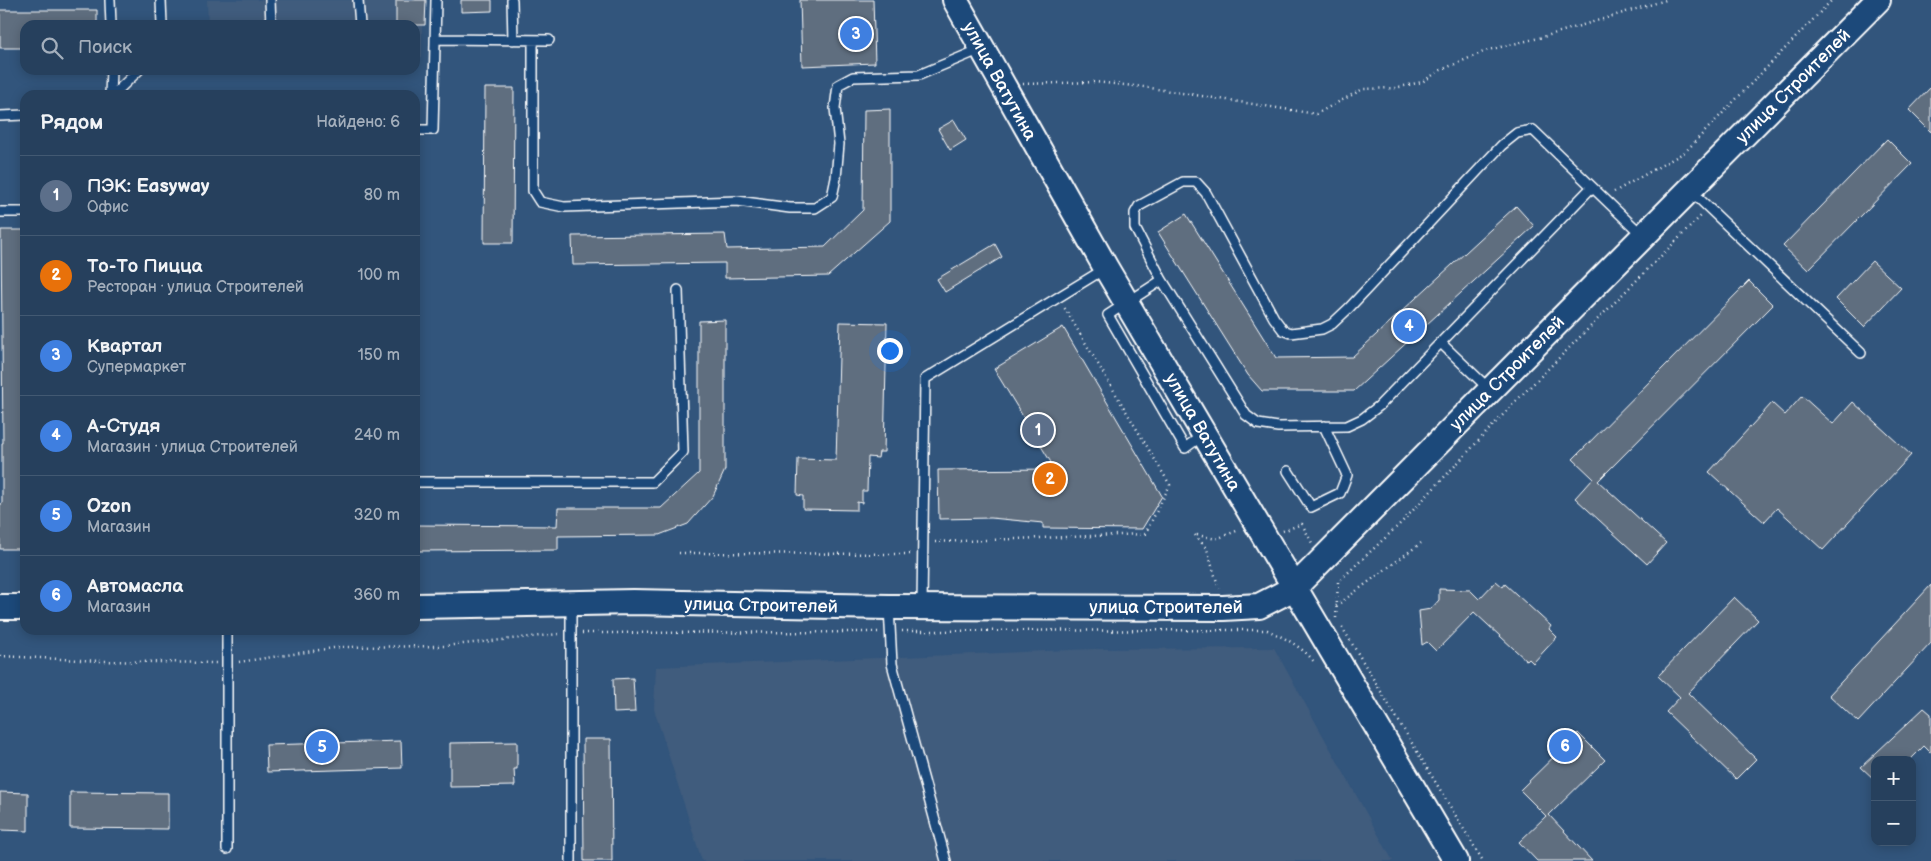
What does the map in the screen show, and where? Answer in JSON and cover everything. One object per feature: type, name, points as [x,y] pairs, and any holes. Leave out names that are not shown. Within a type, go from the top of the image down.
[{"type":"street","name":"улица Ватутина","points":[[955,0],[1106,268],[1128,302],[1203,434],[1456,861]]},
{"type":"street","name":"улица Строителей","points":[[420,606],[633,602],[889,607],[1223,608],[1260,606],[1294,588],[1878,0]]},
{"type":"street","points":[[0,607],[20,607]]},
{"type":"lane","points":[[110,0],[111,20]]},
{"type":"lane","points":[[161,0],[162,20]]},
{"type":"lane","points":[[270,0],[271,20]]},
{"type":"lane","points":[[358,0],[360,20]]},
{"type":"lane","points":[[420,130],[433,130],[436,0]]},
{"type":"lane","points":[[512,0],[512,40]]},
{"type":"lane","points":[[435,39],[549,40]]},
{"type":"lane","points":[[534,40],[533,191],[540,202],[564,207],[737,201],[790,208],[814,208],[832,197],[836,178],[839,144],[835,108],[838,85],[853,77],[886,74],[919,75],[982,48]]},
{"type":"lane","points":[[110,75],[110,90]]},
{"type":"lane","points":[[119,90],[134,75]]},
{"type":"lane","points":[[0,116],[20,115]]},
{"type":"lane","points":[[1592,187],[1379,406],[1362,419],[1347,426],[1278,427],[1258,424],[1246,415],[1162,280],[1135,228],[1135,213],[1139,206],[1183,182],[1196,182],[1206,193],[1274,318],[1284,330],[1291,333],[1322,329],[1332,324],[1349,308],[1502,145],[1517,134],[1526,130],[1533,130],[1644,236]]},
{"type":"lane","points":[[1690,190],[1860,353]]},
{"type":"lane","points":[[0,212],[20,212]]},
{"type":"lane","points":[[922,607],[925,379],[1106,268]]},
{"type":"lane","points":[[1128,302],[1162,280]]},
{"type":"lane","points":[[420,482],[653,482],[683,452],[678,290]]},
{"type":"lane","points":[[1441,343],[1490,390]]},
{"type":"lane","points":[[1288,471],[1310,507],[1340,493],[1347,475],[1324,426]]},
{"type":"lane","points":[[571,604],[571,861]]},
{"type":"lane","points":[[889,607],[892,664],[946,861]]},
{"type":"lane","points":[[227,635],[227,848]]},
{"type":"path","points":[[1005,89],[1024,84],[1095,82],[1216,98],[1316,114],[1363,89],[1395,88],[1422,82],[1441,70],[1488,50],[1543,37],[1666,0]]},
{"type":"path","points":[[1604,198],[1685,152],[1832,0]]},
{"type":"path","points":[[1338,582],[1401,523],[1517,400],[1708,208]]},
{"type":"path","points":[[679,553],[912,554],[922,551],[935,542],[1145,534],[1170,485],[1058,297]]},
{"type":"path","points":[[1278,525],[1283,531],[1302,524],[1338,582],[1335,617],[1483,861]]},
{"type":"path","points":[[1219,590],[1207,549],[1195,534],[1216,539],[1243,528]]},
{"type":"path","points":[[1336,606],[1421,543]]},
{"type":"path","points":[[0,656],[99,661],[227,664],[340,646],[444,646],[572,633],[1267,630],[1288,639],[1309,654],[1320,669]]},
{"type":"shaded area","points":[[207,0],[422,0],[422,57],[420,57],[420,20],[208,20]]},
{"type":"shaded area","points":[[1274,648],[1393,861],[702,861],[654,709],[656,667],[1094,649]]},
{"type":"building","points":[[396,0],[426,0],[425,25],[420,25],[420,20],[396,20]]},
{"type":"building","points":[[461,0],[492,0],[492,11],[461,12]]},
{"type":"building","points":[[800,0],[873,0],[875,63],[802,66]]},
{"type":"building","points":[[0,10],[97,10],[97,20],[20,20],[20,48],[0,48]]},
{"type":"building","points":[[1931,87],[1931,132],[1909,110]]},
{"type":"building","points":[[485,88],[514,88],[513,243],[484,243]]},
{"type":"building","points":[[890,109],[890,221],[828,276],[725,278],[725,263],[573,265],[572,236],[725,234],[727,249],[825,247],[863,210],[864,110]]},
{"type":"building","points":[[954,120],[966,140],[950,150],[938,129]]},
{"type":"building","points":[[1887,139],[1912,164],[1808,270],[1783,246]]},
{"type":"building","points":[[1516,206],[1534,226],[1354,391],[1262,391],[1248,375],[1158,232],[1186,214],[1276,358],[1352,357]]},
{"type":"building","points":[[1,230],[20,230],[20,549],[0,549],[3,443]]},
{"type":"building","points":[[995,244],[1002,257],[945,292],[937,279]]},
{"type":"building","points":[[1872,261],[1901,288],[1864,327],[1836,299]]},
{"type":"building","points":[[1749,281],[1773,305],[1598,481],[1666,543],[1647,564],[1575,498],[1593,478],[1573,459]]},
{"type":"building","points":[[725,320],[725,470],[713,496],[688,524],[659,535],[558,536],[558,550],[420,551],[420,525],[557,526],[558,508],[661,508],[699,473],[699,321]]},
{"type":"building","points":[[840,322],[887,323],[884,452],[879,452],[878,458],[868,457],[867,491],[862,491],[862,503],[857,502],[857,510],[803,509],[803,496],[797,495],[798,459],[836,460]]},
{"type":"building","points":[[1063,327],[1162,496],[1142,529],[1043,528],[1043,523],[991,518],[939,519],[938,470],[1055,469],[994,369]]},
{"type":"building","points":[[1802,396],[1833,424],[1853,402],[1911,455],[1823,550],[1777,508],[1764,522],[1709,472],[1772,403],[1785,415]]},
{"type":"building","points":[[1496,581],[1503,587],[1505,584],[1551,626],[1549,629],[1557,637],[1533,663],[1529,659],[1527,661],[1474,612],[1436,651],[1427,642],[1422,645],[1419,611],[1431,609],[1439,600],[1439,589],[1470,590],[1479,599]]},
{"type":"building","points":[[1931,585],[1931,643],[1858,722],[1829,695]]},
{"type":"building","points":[[1734,597],[1758,620],[1688,693],[1756,759],[1736,779],[1666,712],[1680,697],[1658,676]]},
{"type":"building","points":[[633,678],[635,712],[614,713],[613,679]]},
{"type":"building","points":[[1924,708],[1931,714],[1931,753],[1924,746],[1914,756],[1873,756]]},
{"type":"building","points":[[1578,733],[1605,760],[1549,815],[1592,861],[1537,861],[1519,842],[1546,816],[1520,790]]},
{"type":"building","points":[[583,739],[611,739],[612,861],[584,861]]},
{"type":"building","points":[[401,741],[402,768],[267,772],[266,745]]},
{"type":"building","points":[[517,742],[517,769],[514,769],[515,786],[450,787],[450,743]]},
{"type":"building","points":[[1871,758],[1871,776],[1861,767]]},
{"type":"building","points":[[0,792],[28,793],[28,831],[0,830]]},
{"type":"building","points":[[70,792],[168,793],[168,829],[70,828]]},
{"type":"place","name":"Квартал","points":[[856,34]]},
{"type":"place","name":"А-Студя","points":[[1409,326]]},
{"type":"place","name":"ПЭК: Easyway","points":[[1038,430]]},
{"type":"place","name":"То-То Пицца","points":[[1050,479]]},
{"type":"place","name":"Автомасла","points":[[1565,746]]},
{"type":"place","name":"Ozon","points":[[322,747]]}]
